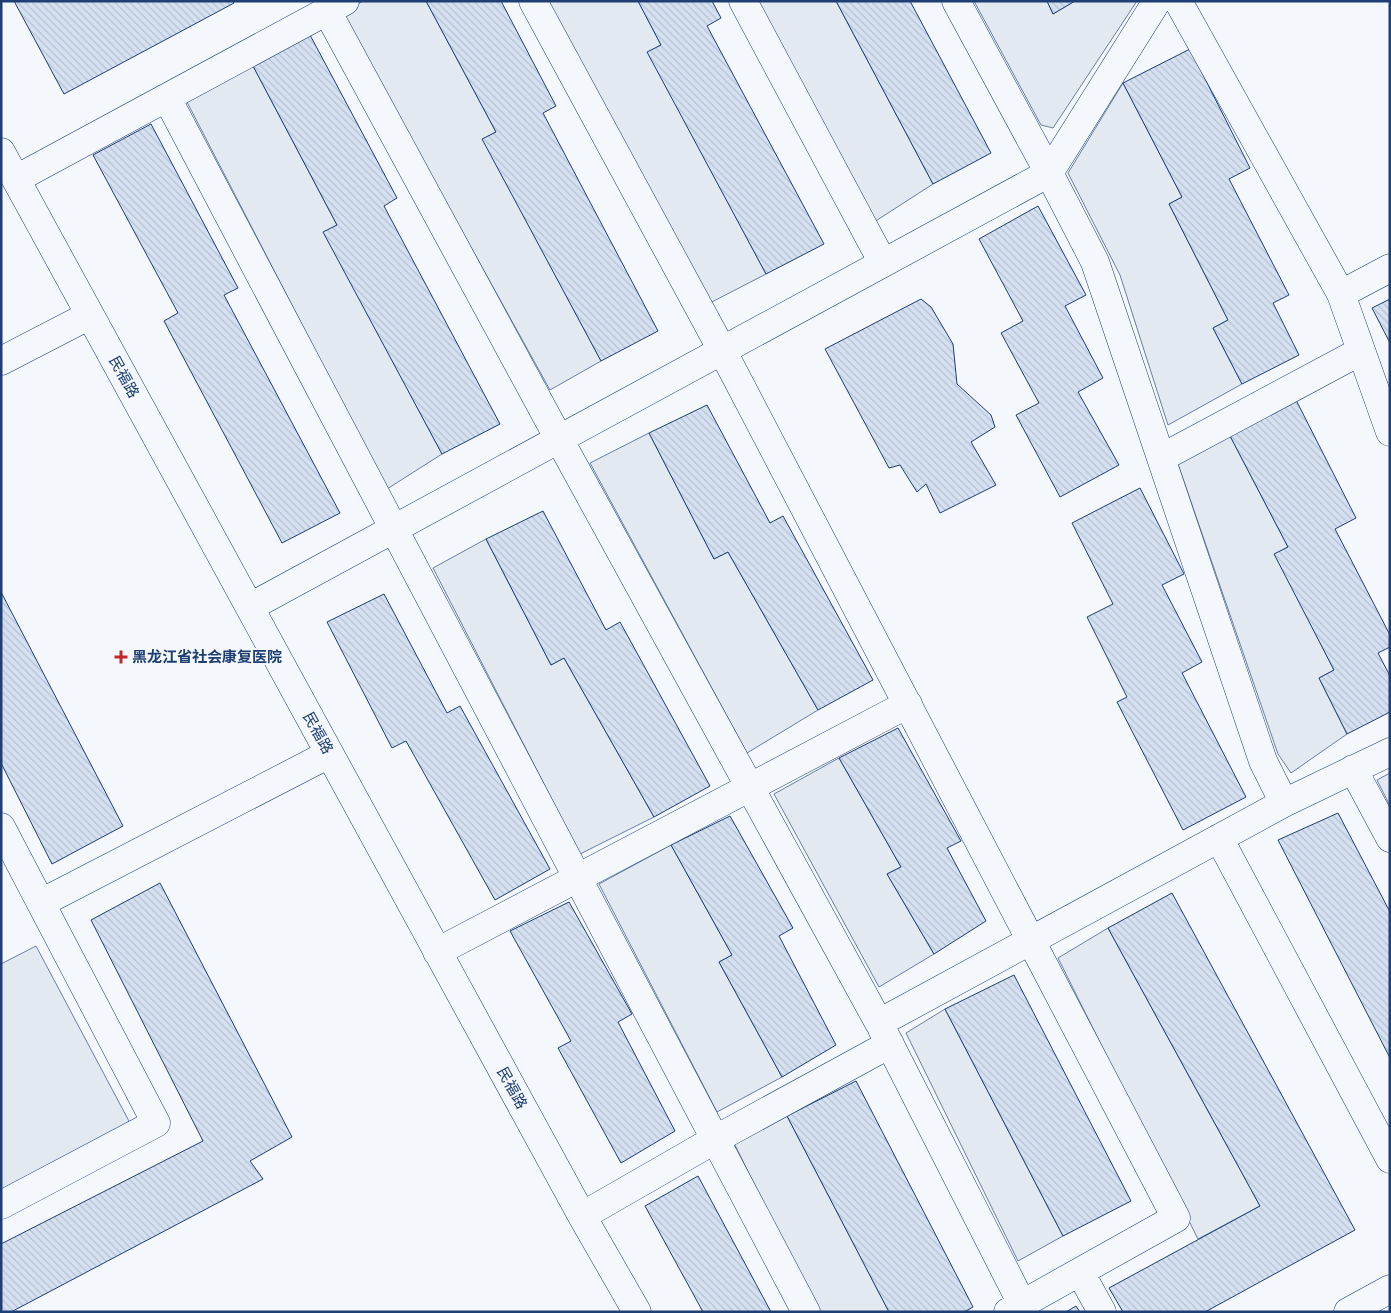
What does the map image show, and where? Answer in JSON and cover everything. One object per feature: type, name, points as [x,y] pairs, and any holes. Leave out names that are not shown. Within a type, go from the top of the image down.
[{"type":"street","points":[[16,179],[336,6],[559,439],[885,1033],[1015,1308],[1176,1218],[722,350],[533,1]]},
{"type":"street","points":[[743,1],[882,263]]},
{"type":"street","points":[[956,1],[1096,262],[1263,761],[1284,803]]},
{"type":"street","points":[[250,607],[1049,173],[1157,1]]},
{"type":"street","points":[[1178,1],[1341,294],[1361,351],[1385,403],[1390,432]]},
{"type":"street","points":[[167,98],[806,1312]]},
{"type":"street","name":"民福路","points":[[1,152],[437,952],[637,1312]]},
{"type":"street","points":[[1341,294],[1390,268]]},
{"type":"street","points":[[1,361],[90,316]]},
{"type":"street","points":[[1161,458],[1361,351]]},
{"type":"street","points":[[437,952],[908,704]]},
{"type":"street","points":[[582,1216],[716,1139],[1032,940],[1284,803],[1390,752]]},
{"type":"street","points":[[41,902],[330,754]]},
{"type":"street","points":[[1353,769],[1390,838]]},
{"type":"street","points":[[1,826],[156,1123],[1,1205]]},
{"type":"street","points":[[1219,838],[1390,1159]]},
{"type":"street","points":[[1080,1272],[1102,1312]]},
{"type":"street","points":[[1348,1312],[1390,1289]]},
{"type":"shaded area","points":[[363,1],[426,1],[496,132],[483,139],[601,361],[550,390],[342,14]]},
{"type":"shaded area","points":[[547,1],[638,1],[661,45],[648,52],[766,274],[706,305]]},
{"type":"shaded area","points":[[754,1],[836,1],[933,184],[871,224]]},
{"type":"shaded area","points":[[974,1],[1047,1],[1053,14],[1075,1],[1137,1],[1053,128],[1041,125]]},
{"type":"shaded area","points":[[253,66],[337,225],[324,232],[442,454],[387,489],[187,102]]},
{"type":"shaded area","points":[[1123,83],[1182,197],[1169,204],[1228,320],[1213,328],[1242,384],[1168,425],[1120,275],[1068,173]]},
{"type":"shaded area","points":[[649,433],[714,559],[728,552],[818,710],[747,753],[590,463]]},
{"type":"shaded area","points":[[1229,434],[1288,547],[1275,554],[1334,670],[1319,678],[1347,734],[1291,773],[1278,754],[1178,464]]},
{"type":"shaded area","points":[[486,539],[551,665],[564,658],[654,817],[580,854],[433,568]]},
{"type":"shaded area","points":[[839,758],[901,867],[887,874],[934,954],[879,987],[774,794]]},
{"type":"shaded area","points":[[1390,773],[1390,806],[1377,780]]},
{"type":"shaded area","points":[[671,845],[732,955],[719,962],[782,1077],[717,1112],[599,884]]},
{"type":"shaded area","points":[[1108,928],[1260,1206],[1198,1239],[1058,958]]},
{"type":"shaded area","points":[[36,946],[130,1123],[1,1191],[1,964]]},
{"type":"shaded area","points":[[945,1009],[1063,1236],[1018,1261],[906,1033]]},
{"type":"shaded area","points":[[787,1116],[889,1312],[817,1312],[734,1143]]},
{"type":"building","points":[[14,1],[233,1],[234,3],[64,94]]},
{"type":"building","points":[[426,1],[501,1],[556,106],[543,113],[658,331],[601,361],[482,139],[496,132]]},
{"type":"building","points":[[638,1],[712,1],[721,18],[707,26],[824,244],[766,274],[647,52],[661,45]]},
{"type":"building","points":[[836,1],[910,1],[991,153],[933,184]]},
{"type":"building","points":[[1047,1],[1075,1],[1053,14]]},
{"type":"building","points":[[310,35],[397,198],[384,206],[500,424],[442,454],[323,232],[337,225],[253,66]]},
{"type":"building","points":[[1190,49],[1250,168],[1229,179],[1289,295],[1273,303],[1299,355],[1242,384],[1213,328],[1228,320],[1169,204],[1182,197],[1123,83]]},
{"type":"building","points":[[151,124],[238,288],[224,295],[340,513],[282,543],[164,321],[178,313],[93,155]]},
{"type":"building","points":[[1038,206],[1086,295],[1065,306],[1103,378],[1078,392],[1119,465],[1060,497],[1016,415],[1039,403],[1001,333],[1023,321],[979,239]]},
{"type":"building","points":[[921,299],[931,307],[953,344],[957,384],[991,415],[995,427],[971,442],[996,485],[940,513],[926,484],[917,492],[900,465],[889,468],[825,349]]},
{"type":"building","points":[[1390,299],[1390,343],[1372,308]]},
{"type":"building","points":[[1296,400],[1356,518],[1335,529],[1390,635],[1390,647],[1378,653],[1390,676],[1390,712],[1347,734],[1319,678],[1334,670],[1274,554],[1288,547],[1229,434]]},
{"type":"building","points":[[707,405],[770,523],[783,516],[873,680],[818,710],[728,552],[714,559],[649,433]]},
{"type":"building","points":[[1140,488],[1184,574],[1162,585],[1202,662],[1182,673],[1246,797],[1183,830],[1117,702],[1127,697],[1087,617],[1113,604],[1072,523]]},
{"type":"building","points":[[543,511],[606,630],[620,622],[710,786],[654,817],[564,658],[551,665],[486,539]]},
{"type":"building","points":[[1,592],[123,826],[52,864],[1,763]]},
{"type":"building","points":[[384,594],[447,713],[460,706],[550,869],[495,900],[406,741],[392,748],[327,622]]},
{"type":"building","points":[[898,728],[961,841],[947,848],[986,921],[934,954],[887,874],[901,867],[839,758]]},
{"type":"building","points":[[1338,813],[1390,912],[1390,1058],[1278,840]]},
{"type":"building","points":[[730,816],[793,928],[779,936],[836,1045],[782,1077],[719,962],[732,955],[671,845]]},
{"type":"building","points":[[160,883],[292,1137],[250,1161],[263,1179],[11,1312],[1,1312],[1,1244],[203,1141],[91,920]]},
{"type":"building","points":[[1172,893],[1355,1230],[1205,1312],[1123,1312],[1109,1288],[1260,1206],[1108,928]]},
{"type":"building","points":[[569,902],[632,1014],[618,1022],[675,1131],[621,1163],[558,1048],[571,1041],[510,931]]},
{"type":"building","points":[[1014,975],[1131,1201],[1063,1236],[945,1009]]},
{"type":"building","points":[[856,1081],[973,1307],[964,1312],[889,1312],[787,1116]]},
{"type":"building","points":[[698,1176],[771,1312],[703,1312],[645,1206]]},
{"type":"building","points":[[1076,1306],[1080,1312],[1066,1312]]},
{"type":"place","name":"黑龙江省社会康复医院","points":[[121,657]]}]
